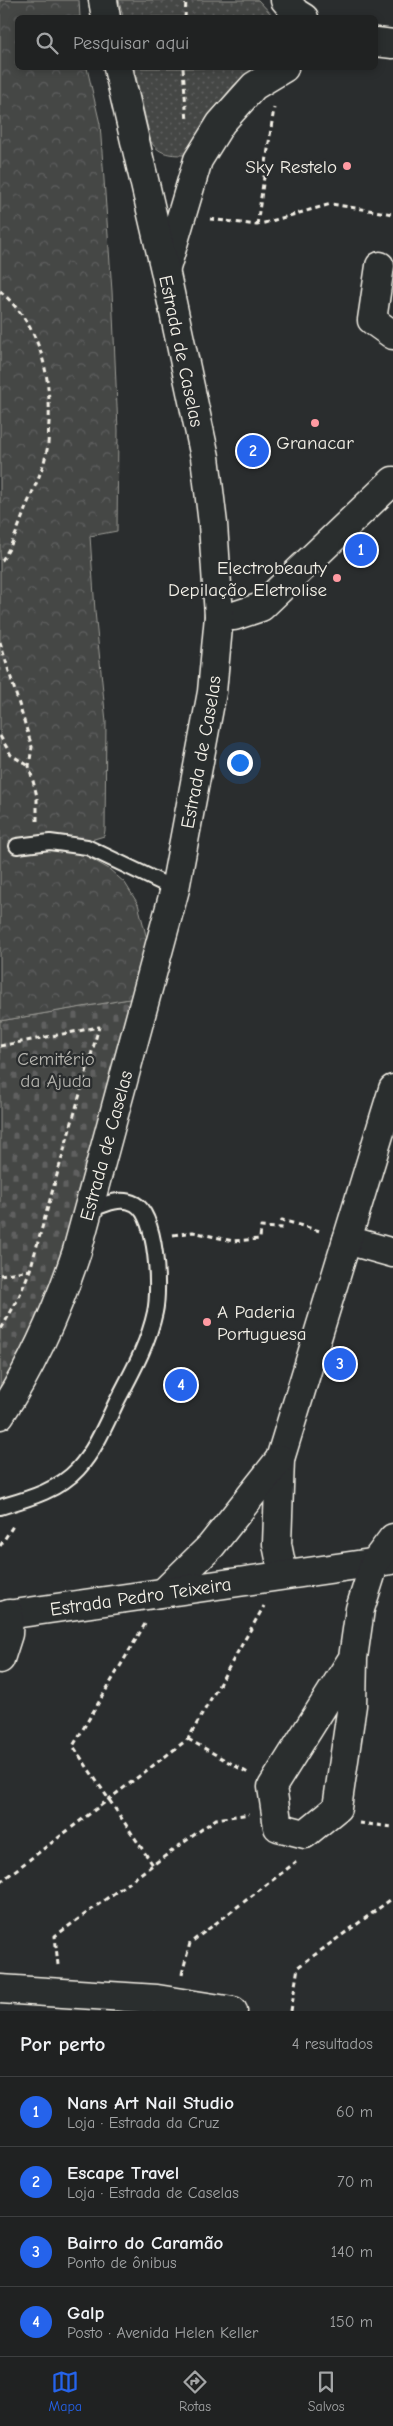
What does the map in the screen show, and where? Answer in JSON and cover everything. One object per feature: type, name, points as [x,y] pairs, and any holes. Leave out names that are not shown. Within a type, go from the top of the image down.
[{"type":"street","points":[[103,0],[106,15]]},
{"type":"street","points":[[285,0],[299,15]]},
{"type":"street","points":[[378,42],[393,44]]},
{"type":"street","name":"Estrada de Caselas","points":[[0,1415],[14,1395],[62,1297],[176,889],[212,692],[219,616],[214,524],[205,457],[165,270],[118,70]]},
{"type":"street","points":[[165,270],[198,160],[221,123],[254,86],[280,70]]},
{"type":"street","points":[[380,266],[372,320],[393,335]]},
{"type":"street","points":[[219,616],[234,616],[261,607],[393,481]]},
{"type":"street","points":[[283,1574],[277,1544],[280,1460],[393,1089]]},
{"type":"street","points":[[347,1240],[393,1253]]},
{"type":"street","points":[[164,1592],[211,1546],[280,1460]]},
{"type":"street","points":[[353,1658],[274,1799],[278,1828],[305,1834],[337,1808],[352,1706],[353,1658],[360,1609],[384,1561],[393,1538]]},
{"type":"street","name":"Estrada Pedro Teixeira","points":[[4,1615],[384,1561]]},
{"type":"street","points":[[0,1660],[8,1634],[4,1615]]},
{"type":"street","points":[[0,1989],[157,1998],[234,2011]]},
{"type":"lane","points":[[17,846],[50,842],[86,847],[176,889]]},
{"type":"lane","points":[[0,1507],[31,1498],[54,1487],[77,1470],[95,1445],[143,1350],[155,1312],[158,1291],[151,1230],[141,1208],[134,1203],[123,1201],[110,1202],[87,1211]]},
{"type":"path","points":[[185,15],[186,0]]},
{"type":"path","points":[[257,225],[282,70]]},
{"type":"path","points":[[182,216],[257,225],[331,204],[393,214]]},
{"type":"path","points":[[0,292],[30,327],[42,351],[48,377],[50,408],[48,447],[42,470],[16,533],[0,563]]},
{"type":"path","points":[[0,642],[32,747],[28,766],[38,796],[38,843]]},
{"type":"path","points":[[0,736],[11,755],[28,766]]},
{"type":"path","points":[[0,1046],[99,1027],[30,1270],[18,1299],[0,1331]]},
{"type":"path","points":[[155,1266],[171,1235],[194,1232],[233,1240],[260,1239],[261,1227],[281,1228],[282,1220],[347,1240]]},
{"type":"path","points":[[0,1275],[30,1270]]},
{"type":"path","points":[[0,1546],[31,1498]]},
{"type":"path","points":[[0,1882],[188,1738],[283,1574]]},
{"type":"path","points":[[153,1865],[73,1746],[164,1592]]},
{"type":"path","points":[[188,1738],[274,1799]]},
{"type":"path","points":[[62,1993],[54,1936],[216,1819],[274,1799]]},
{"type":"path","points":[[337,1808],[348,1821],[393,1827]]},
{"type":"path","points":[[175,2002],[190,1943],[301,1858]]},
{"type":"path","points":[[291,2011],[298,1967],[393,1898]]},
{"type":"green space","points":[[0,0],[79,0],[80,15],[15,15],[15,70],[87,70],[100,124],[112,291],[118,430],[117,531],[90,536],[106,722],[105,830],[104,836],[91,840],[83,854],[109,869],[125,883],[138,904],[147,939],[135,998],[0,1021]]},
{"type":"green space","points":[[119,0],[258,0],[272,15],[123,15]]},
{"type":"green space","points":[[134,70],[253,70],[234,85],[207,117],[187,155],[162,152],[151,142]]},
{"type":"green space","name":"Cemitério da Ajuda","points":[[135,998],[50,1309],[0,1403],[0,1021]]},
{"type":"place","name":"Sky Restelo","points":[[347,166]]},
{"type":"place","name":"Granacar","points":[[315,423]]},
{"type":"place","name":"Escape Travel","points":[[253,451]]},
{"type":"place","name":"Nans Art Nail Studio","points":[[361,550]]},
{"type":"place","name":"Electrobeauty Depilação Eletrolise","points":[[337,578]]},
{"type":"place","name":"A Paderia Portuguesa","points":[[207,1322]]},
{"type":"place","name":"Bairro do Caramão","points":[[340,1364]]},
{"type":"place","name":"Galp","points":[[181,1385]]}]
